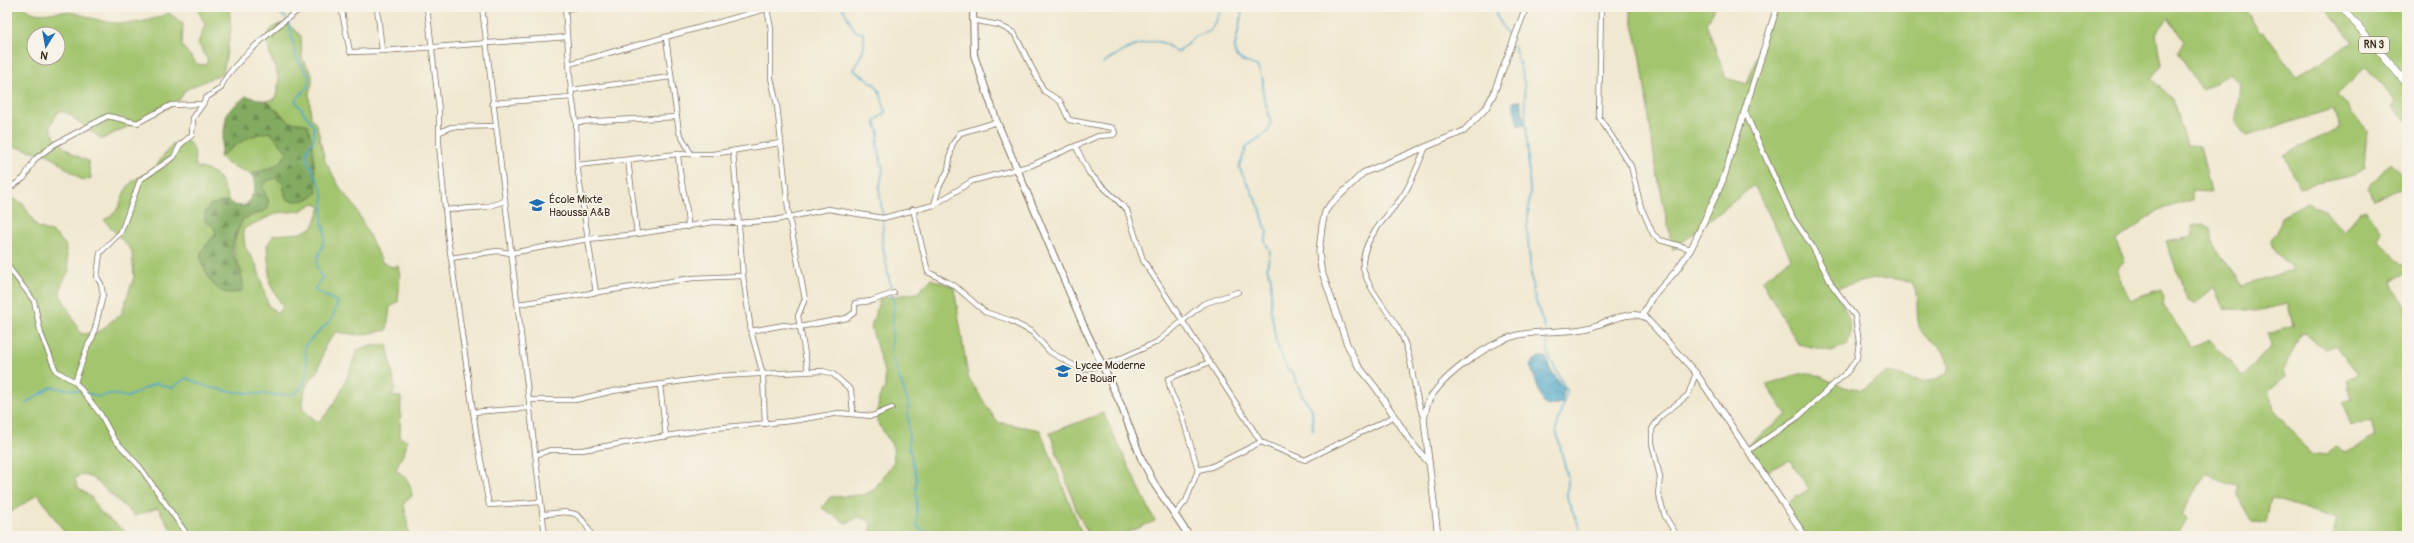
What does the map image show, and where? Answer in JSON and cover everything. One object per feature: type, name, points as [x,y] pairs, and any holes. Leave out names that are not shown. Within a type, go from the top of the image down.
[{"type":"main road","points":[[973,7],[972,20],[974,55],[1017,169],[1102,366],[1121,405],[1141,458],[1154,485],[1189,536]]},
{"type":"main road","name":"RN 3","points":[[2342,7],[2407,84]]},
{"type":"street","points":[[75,382],[88,345],[93,337],[103,295],[101,284],[97,277],[100,252],[121,232],[140,180],[174,157],[180,144],[192,134],[194,118],[206,98],[221,88],[223,79],[243,59],[287,19],[303,7]]},
{"type":"street","points":[[341,7],[350,52],[382,51],[567,37]]},
{"type":"street","points":[[377,7],[382,51]]},
{"type":"street","points":[[428,7],[431,47],[439,110],[445,210],[473,412],[488,505],[541,502]]},
{"type":"street","points":[[482,7],[492,103],[512,253],[545,536]]},
{"type":"street","points":[[577,7],[566,8],[567,37],[571,90],[576,122],[577,165],[582,207],[596,293]]},
{"type":"street","points":[[569,64],[773,7]]},
{"type":"street","points":[[1429,464],[1393,417],[1379,393],[1357,364],[1343,333],[1321,269],[1320,252],[1322,226],[1325,212],[1329,206],[1363,173],[1464,131],[1486,108],[1499,82],[1526,7]]},
{"type":"street","points":[[1601,7],[1599,117],[1631,166],[1641,207],[1653,234],[1660,240],[1691,249]]},
{"type":"street","points":[[1642,316],[1651,299],[1676,271],[1691,249],[1723,180],[1777,7]]},
{"type":"street","points":[[767,9],[771,29],[772,78],[777,105],[789,217],[805,300],[798,316],[808,371]]},
{"type":"street","points":[[452,258],[497,251],[512,253],[588,239],[637,234],[714,222],[738,224],[789,217],[828,209],[883,218],[913,209],[934,205],[972,181],[1017,169],[1098,136],[1113,135],[1115,133],[1113,128],[1069,120],[1060,101],[1044,91],[1014,33],[999,25],[972,20]]},
{"type":"street","points":[[666,38],[680,132],[691,154]]},
{"type":"street","points":[[571,90],[671,77]]},
{"type":"street","points":[[492,103],[572,97]]},
{"type":"street","points":[[7,190],[24,178],[35,160],[55,144],[108,116],[137,122],[171,105],[203,104]]},
{"type":"street","points":[[1745,112],[1793,218],[1812,246],[1832,285],[1855,316],[1859,342],[1856,358],[1848,371],[1798,417],[1748,451]]},
{"type":"street","points":[[576,122],[677,117]]},
{"type":"street","points":[[934,205],[939,187],[948,170],[952,145],[960,133],[998,122]]},
{"type":"street","points":[[440,132],[451,128],[495,126]]},
{"type":"street","points":[[577,165],[678,154],[734,151],[780,143]]},
{"type":"street","points":[[1076,146],[1089,173],[1122,203],[1127,210],[1142,260],[1210,362],[1260,442],[1305,460],[1393,417]]},
{"type":"street","points":[[1426,146],[1401,198],[1370,237],[1363,261],[1364,270],[1377,298],[1400,331],[1408,351],[1416,401],[1424,420],[1438,536]]},
{"type":"street","points":[[734,151],[738,224],[751,331],[763,375],[765,424]]},
{"type":"street","points":[[678,154],[679,174],[686,198],[688,227]]},
{"type":"street","points":[[628,160],[637,234]]},
{"type":"street","points":[[445,210],[486,207],[505,201]]},
{"type":"street","points":[[913,209],[928,272],[955,286],[985,312],[1010,320],[1032,332],[1050,352],[1082,370],[1102,366],[1157,342],[1170,333],[1182,320],[1203,304],[1238,292]]},
{"type":"street","points":[[7,265],[34,301],[41,334],[56,371],[75,382],[85,394],[101,414],[114,439],[140,467],[188,536]]},
{"type":"street","points":[[518,304],[693,278],[744,276]]},
{"type":"street","points":[[751,331],[784,325],[799,327],[847,318],[855,312],[855,302],[871,301],[894,294]]},
{"type":"street","points":[[1424,420],[1428,402],[1444,383],[1462,366],[1498,342],[1523,334],[1573,330],[1625,316],[1642,316],[1696,373],[1806,536]]},
{"type":"street","points":[[1175,514],[1186,501],[1198,470],[1182,415],[1171,392],[1168,379],[1210,362]]},
{"type":"street","points":[[529,400],[575,400],[613,391],[719,376],[823,371],[833,374],[851,390],[853,413]]},
{"type":"street","points":[[1677,536],[1665,516],[1658,494],[1660,477],[1652,444],[1652,429],[1661,416],[1688,395],[1696,373]]},
{"type":"street","points":[[660,385],[666,437]]},
{"type":"street","points":[[473,412],[529,408]]},
{"type":"street","points":[[536,455],[550,450],[582,450],[715,428],[765,424],[853,413],[872,416],[892,408]]},
{"type":"street","points":[[1198,470],[1212,467],[1260,442]]},
{"type":"street","points":[[543,514],[572,512],[583,518],[592,536]]},
{"type":"green space","points":[[7,7],[24,7],[30,11],[40,14],[68,12],[104,21],[123,23],[143,21],[169,13],[183,24],[182,46],[197,64],[205,65],[208,61],[198,43],[205,24],[196,7],[229,7],[231,30],[223,73],[185,90],[180,99],[170,106],[102,139],[67,113],[59,111],[50,126],[56,138],[65,148],[88,161],[91,178],[83,181],[49,155],[7,145]]},
{"type":"green space","points":[[1629,7],[1715,7],[1706,23],[1726,78],[1747,84],[1774,7],[2244,7],[2260,33],[2264,32],[2296,76],[2353,42],[2325,7],[2407,7],[2407,72],[2404,74],[2407,77],[2407,121],[2392,108],[2396,101],[2366,67],[2337,95],[2367,131],[2364,168],[2354,175],[2300,187],[2284,155],[2341,127],[2332,109],[2246,136],[2236,123],[2240,85],[2229,73],[2202,90],[2178,52],[2184,41],[2168,18],[2156,34],[2161,65],[2151,79],[2172,98],[2187,145],[2200,146],[2211,192],[2192,191],[2192,200],[2159,210],[2116,241],[2125,261],[2117,267],[2123,288],[2131,299],[2161,289],[2164,297],[2163,305],[2192,347],[2210,339],[2243,377],[2270,347],[2268,334],[2293,326],[2288,304],[2256,311],[2223,308],[2214,287],[2195,304],[2187,299],[2166,241],[2193,236],[2192,226],[2203,224],[2211,228],[2213,245],[2243,285],[2295,269],[2279,257],[2272,245],[2271,239],[2278,233],[2282,217],[2307,203],[2324,210],[2345,232],[2359,212],[2367,210],[2382,232],[2378,239],[2403,265],[2407,263],[2407,273],[2392,280],[2395,290],[2407,307],[2407,536],[2332,536],[2337,519],[2271,498],[2266,523],[2252,522],[2238,497],[2238,485],[2221,482],[2206,472],[2181,514],[2187,519],[2177,536],[1805,536],[1784,505],[1809,489],[1790,460],[1763,473],[1745,447],[1787,415],[1766,384],[1805,373],[1815,375],[1847,388],[1855,389],[1862,389],[1868,386],[1888,372],[1912,380],[1925,381],[1939,378],[1948,373],[1949,364],[1947,358],[1938,347],[1922,333],[1917,315],[1916,293],[1912,283],[1884,278],[1837,288],[1850,322],[1850,337],[1847,345],[1831,351],[1798,344],[1762,281],[1791,258],[1754,185],[1673,250],[1655,163],[1641,59]],"holes":[[[2304,333],[2325,349],[2336,345],[2358,374],[2347,380],[2351,400],[2343,403],[2351,427],[2371,420],[2375,437],[2346,452],[2337,447],[2326,455],[2310,453],[2274,409],[2268,391],[2285,377],[2283,372],[2300,334]]]},
{"type":"green space","points":[[280,24],[289,25],[301,36],[302,59],[312,74],[312,84],[309,93],[311,117],[317,126],[325,161],[342,191],[354,205],[382,262],[392,267],[398,266],[400,276],[398,302],[390,307],[387,330],[361,335],[336,332],[325,346],[318,371],[307,384],[302,401],[303,410],[318,422],[331,408],[342,389],[357,350],[364,347],[387,344],[395,388],[392,396],[401,397],[400,438],[407,440],[404,453],[396,470],[407,480],[412,496],[404,503],[409,536],[175,536],[158,508],[135,516],[94,479],[82,474],[75,478],[77,487],[91,497],[101,513],[132,536],[67,536],[38,494],[7,515],[7,195],[23,204],[37,227],[54,233],[65,244],[69,270],[61,286],[60,294],[81,334],[97,332],[121,315],[134,277],[132,251],[104,220],[111,216],[118,208],[123,194],[132,182],[151,171],[171,146],[181,141],[188,141],[194,150],[196,167],[205,169],[219,178],[229,201],[210,205],[213,226],[216,233],[201,253],[208,276],[214,285],[226,291],[235,293],[242,272],[234,251],[234,246],[243,219],[268,209],[268,200],[262,187],[267,181],[276,178],[283,183],[286,199],[290,122],[266,101],[275,99],[279,83],[278,75],[267,42],[268,35],[272,29]],"holes":[[[314,203],[321,207],[313,227],[301,233],[274,235],[267,245],[270,284],[283,307],[277,313],[268,305],[257,266],[245,247],[243,229],[277,213],[300,211]]]},
{"type":"green space","points":[[246,96],[266,101],[290,122],[307,124],[312,141],[317,193],[310,198],[303,200],[290,200],[286,199],[283,183],[276,178],[267,181],[262,187],[268,200],[268,209],[243,219],[233,243],[234,257],[242,277],[243,290],[230,293],[224,292],[215,286],[201,262],[200,255],[202,250],[216,233],[213,226],[205,221],[205,212],[210,205],[229,201],[237,206],[246,205],[255,186],[255,182],[251,174],[276,165],[281,161],[287,152],[270,132],[256,135],[244,140],[220,157],[227,112]]},
{"type":"green space","points":[[270,131],[287,152],[281,161],[276,165],[251,174],[226,163],[220,157],[232,147],[244,140],[256,134]]},
{"type":"green space","points":[[2390,163],[2407,180],[2407,198],[2401,188],[2373,201],[2368,188]]},
{"type":"green space","points":[[931,279],[954,287],[968,377],[997,422],[1040,430],[1083,536],[872,536],[870,521],[859,517],[846,523],[822,508],[830,497],[863,495],[874,490],[894,461],[893,447],[877,421],[879,398],[885,387],[885,375],[871,327],[880,298],[917,293]]},
{"type":"green space","points":[[1103,413],[1155,521],[1119,536],[1089,535],[1077,512],[1050,433]]},
{"type":"water","points":[[1520,101],[1525,124],[1518,126],[1513,102]]},
{"type":"water","points":[[1538,357],[1546,357],[1550,369],[1564,389],[1562,403],[1548,406],[1544,404],[1530,365]]},
{"type":"waterway","points":[[277,7],[277,11],[286,18]]},
{"type":"waterway","points":[[842,7],[855,31],[863,33],[864,38],[864,48],[853,70],[876,86],[879,90],[885,112],[875,122],[879,134],[877,144],[883,170],[879,189],[883,218],[882,242],[894,304],[891,355],[908,402],[909,447],[916,477],[917,527],[925,531],[925,536]]},
{"type":"waterway","points":[[1103,63],[1122,52],[1147,42],[1160,42],[1176,52],[1181,50],[1194,37],[1210,31],[1219,15],[1220,7]]},
{"type":"waterway","points":[[1243,7],[1235,51],[1238,58],[1257,66],[1263,80],[1263,94],[1271,123],[1268,132],[1247,146],[1239,167],[1260,208],[1267,233],[1265,241],[1270,252],[1267,268],[1271,278],[1271,310],[1276,342],[1287,369],[1293,373],[1302,395],[1312,409],[1313,430]]},
{"type":"waterway","points":[[1498,7],[1496,15],[1511,40]]},
{"type":"waterway","points":[[87,393],[99,397],[110,394],[128,397],[156,383],[172,388],[186,378],[212,388],[256,394],[282,395],[297,392],[304,382],[307,370],[304,346],[332,319],[338,302],[314,290],[322,278],[318,271],[317,260],[325,238],[325,231],[322,223],[323,195],[318,180],[310,167],[307,153],[314,140],[314,127],[295,100],[308,87],[309,76],[297,59],[288,21]]},
{"type":"waterway","points":[[1514,45],[1524,83],[1530,192],[1527,230],[1533,292],[1545,329]]},
{"type":"waterway","points":[[1546,333],[1549,357],[1567,391],[1556,430],[1568,479],[1567,498],[1583,536]]},
{"type":"waterway","points":[[26,403],[51,387],[80,391]]},
{"type":"place","name":"École Mixte Haoussa A&B","points":[[537,205]]},
{"type":"place","name":"Lycee Moderne De Bouar","points":[[1063,371]]}]
